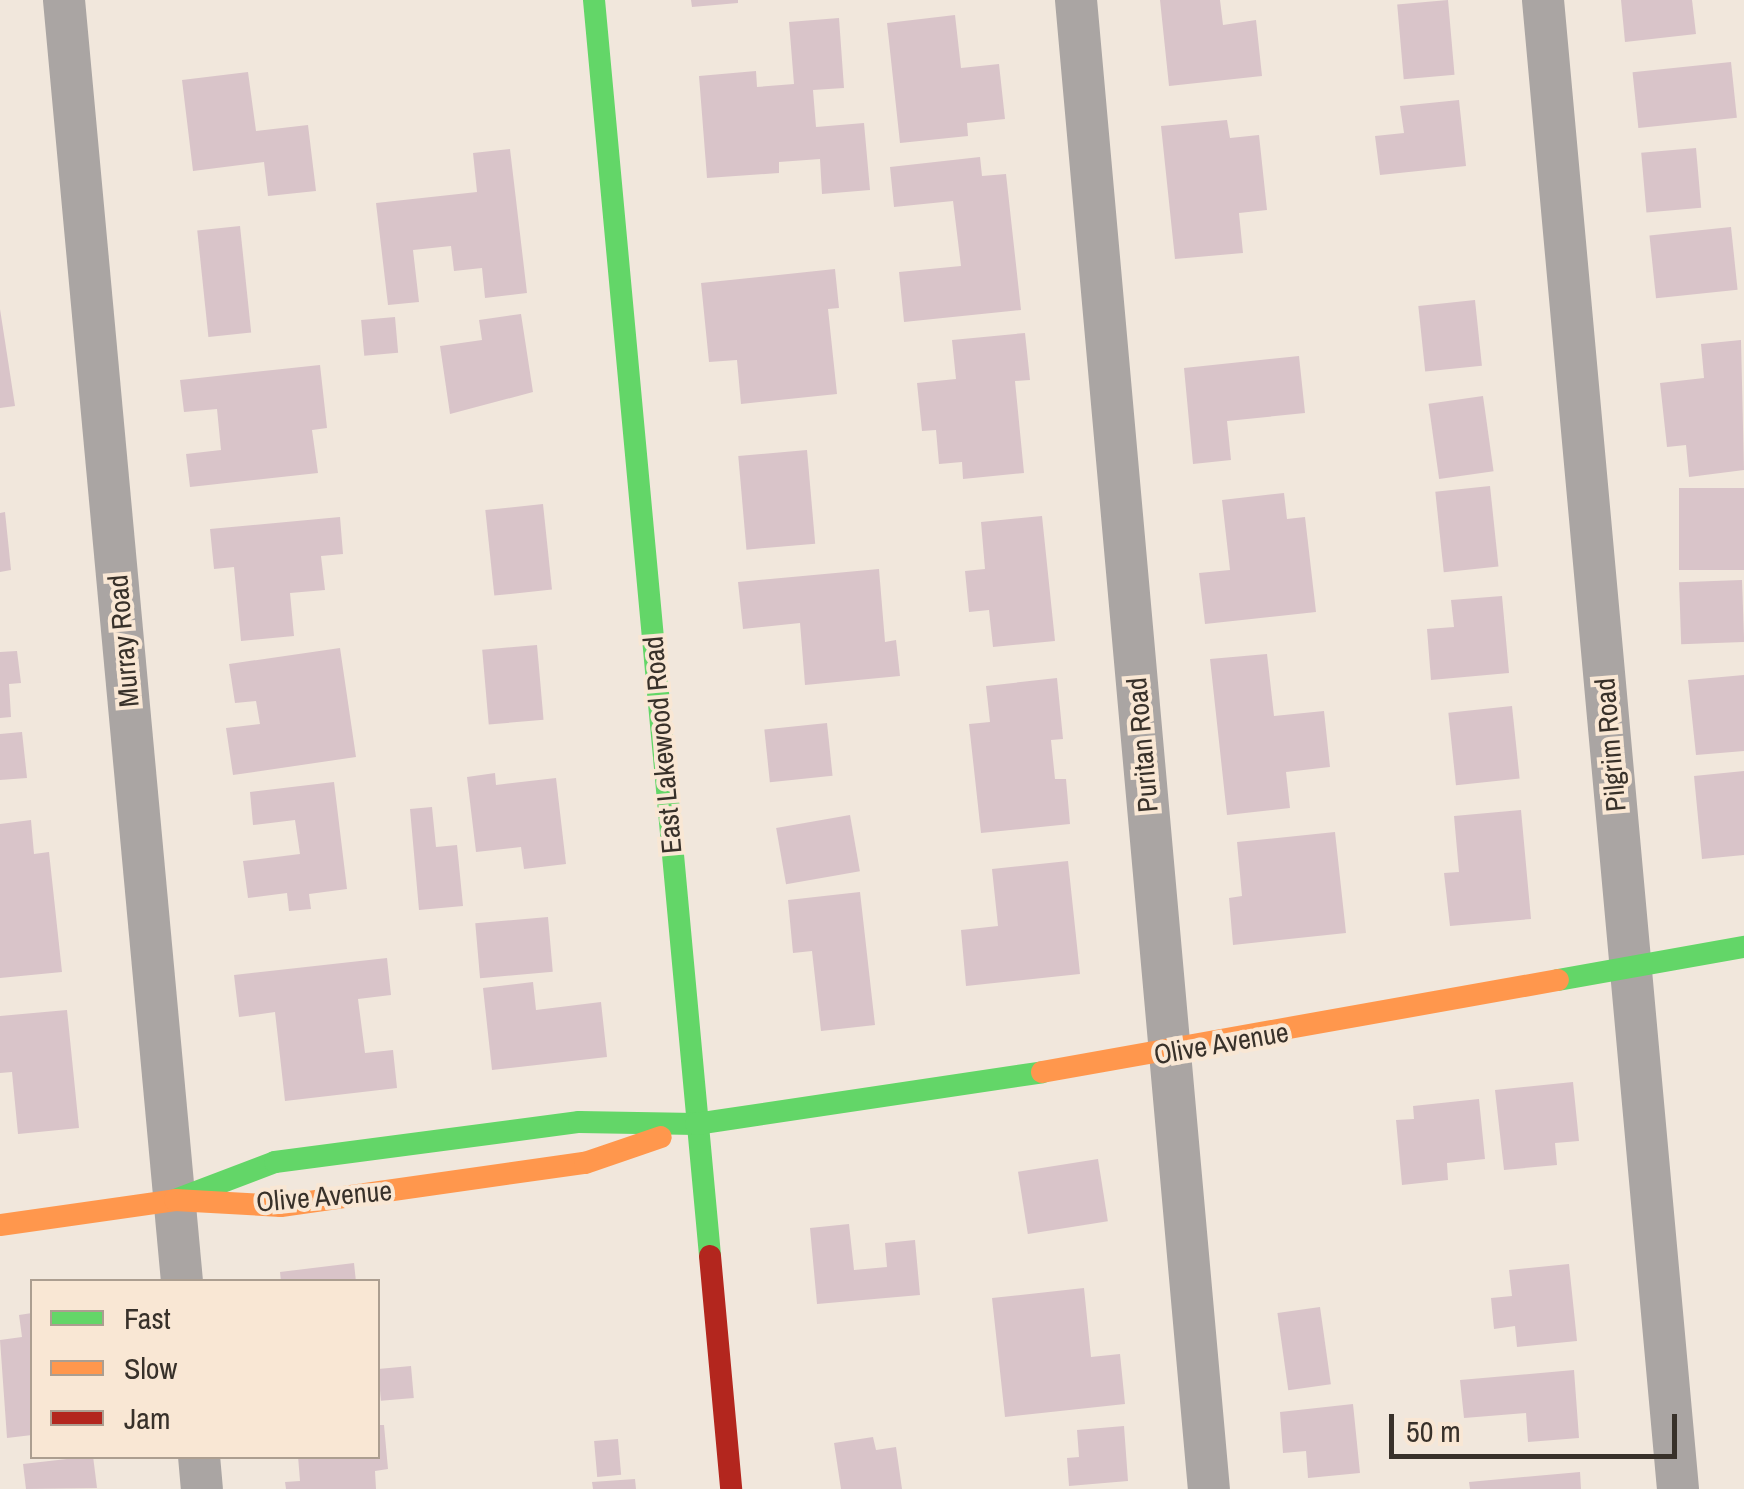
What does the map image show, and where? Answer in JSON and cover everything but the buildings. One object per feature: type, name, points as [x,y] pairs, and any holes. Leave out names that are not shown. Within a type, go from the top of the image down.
[{"type":"street","name":"Murray Road","points":[[64,0],[182,1279]]},
{"type":"street","name":"East Lakewood Road","points":[[594,0],[731,1489]]},
{"type":"street","name":"Puritan Road","points":[[1076,0],[1209,1489]]},
{"type":"street","name":"Pilgrim Road","points":[[1543,0],[1678,1489]]},
{"type":"street","name":"Olive Avenue","points":[[174,1200],[275,1162],[580,1122],[696,1124],[1169,1052],[1744,947]]},
{"type":"street","name":"Olive Avenue","points":[[174,1200],[281,1206],[584,1163],[696,1124]]},
{"type":"street","points":[[0,1225],[174,1200]]},
{"type":"street","points":[[198,1459],[202,1489]]},
{"type":"traffic: fast","points":[[594,0],[710,1256]]},
{"type":"traffic: fast","points":[[1558,980],[1744,947]]},
{"type":"traffic: fast","points":[[175,1200],[275,1162],[579,1122],[696,1124],[1042,1072]]},
{"type":"traffic: slow","points":[[1042,1072],[1558,980]]},
{"type":"traffic: slow","points":[[0,1225],[175,1200],[281,1206],[585,1163],[661,1137]]},
{"type":"traffic: jam","points":[[710,1256],[731,1489]]}]
